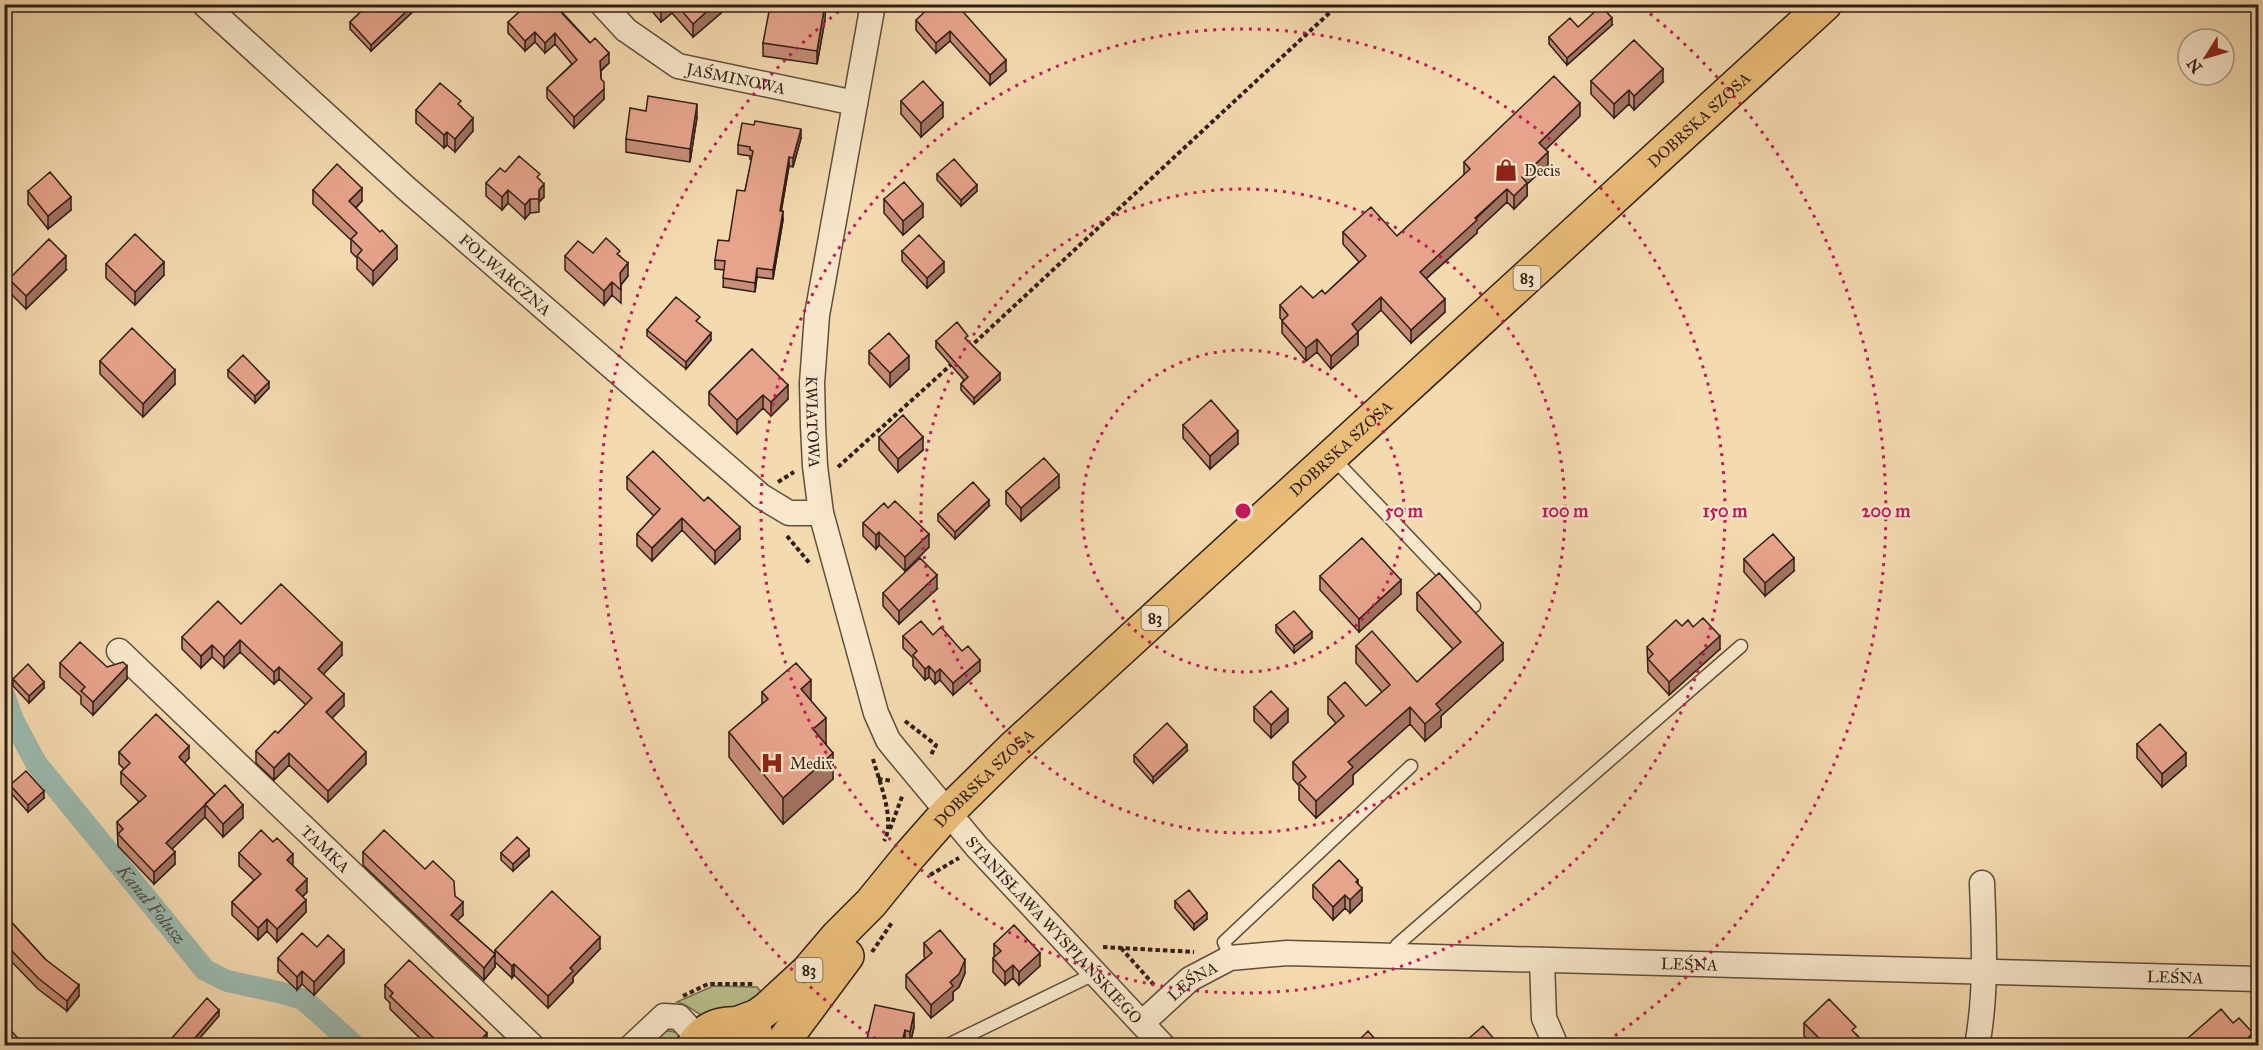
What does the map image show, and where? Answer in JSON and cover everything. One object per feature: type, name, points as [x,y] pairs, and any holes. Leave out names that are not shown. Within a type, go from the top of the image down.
[{"type":"main road","name":"DOBRSKA SZOSA","points":[[780,1046],[884,911],[909,855],[947,813],[1012,750],[1825,4]]},
{"type":"main road","name":"DOBRSKA SZOSA","points":[[696,1042],[709,1029],[722,1024],[736,1024],[757,1016],[785,994],[837,937],[884,911]]},
{"type":"main road","points":[[736,1024],[748,1027],[759,1034],[768,1046]]},
{"type":"street","name":"FOLWARCZNA","points":[[204,4],[407,189],[761,496],[789,513],[821,513]]},
{"type":"street","name":"JAŚMINOWA","points":[[602,4],[626,30],[678,66],[855,103]]},
{"type":"street","name":"KWIATOWA","points":[[873,4],[817,315],[812,383],[818,486],[821,513],[876,712],[892,745],[947,813]]},
{"type":"street","name":"TAMKA","points":[[119,651],[532,1046]]},
{"type":"street","name":"STANISŁAWA WYSPIAŃSKIEGO","points":[[947,813],[1163,1046]]},
{"type":"street","points":[[1977,1046],[1983,1006],[1982,883]]},
{"type":"street","name":"LEŚNA","points":[[1142,1023],[1190,979],[1228,953],[1984,970],[2259,979]]},
{"type":"street","points":[[1542,960],[1544,1018],[1556,1046]]},
{"type":"street","points":[[632,1046],[664,1016],[679,1017],[696,1042]]},
{"type":"lane","points":[[1332,456],[1474,606]]},
{"type":"lane","points":[[1392,958],[1397,945],[1741,646]]},
{"type":"lane","points":[[1228,953],[1224,942],[1411,766]]},
{"type":"lane","points":[[946,1046],[1096,973]]},
{"type":"path","points":[[969,349],[1339,4]]},
{"type":"path","points":[[818,486],[960,356]]},
{"type":"path","points":[[785,534],[814,569]]},
{"type":"path","points":[[872,757],[889,829]]},
{"type":"path","points":[[878,779],[895,781]]},
{"type":"path","points":[[880,848],[905,788]]},
{"type":"path","points":[[929,876],[950,862],[969,855]]},
{"type":"path","points":[[871,953],[884,911]]},
{"type":"path","points":[[1096,943],[1104,948],[1228,953]]},
{"type":"path","points":[[1120,948],[1159,991]]},
{"type":"green space","points":[[713,986],[757,987],[767,999],[706,1017],[677,1002]]},
{"type":"green space","points":[[663,1032],[678,1033],[682,1039],[679,1045],[648,1046]]},
{"type":"building","points":[[369,4],[414,4],[371,45],[350,22]]},
{"type":"building","points":[[528,4],[557,4],[555,6],[590,43],[595,38],[609,53],[600,61],[604,89],[574,117],[547,88],[577,60],[555,33],[545,43],[535,32],[525,41],[508,22]]},
{"type":"building","points":[[676,4],[715,4],[693,24]]},
{"type":"building","points":[[782,4],[825,4],[817,51],[763,43],[770,6],[782,8]]},
{"type":"building","points":[[933,4],[942,4],[949,12],[957,5],[1006,60],[990,75],[950,31],[936,43],[916,20]]},
{"type":"building","points":[[1601,6],[1612,18],[1567,58],[1549,37],[1570,18],[1578,27]]},
{"type":"building","points":[[1634,40],[1663,69],[1634,96],[1629,90],[1614,104],[1591,81]]},
{"type":"building","points":[[1554,76],[1580,103],[1539,143],[1548,152],[1522,177],[1527,183],[1514,196],[1507,189],[1420,272],[1445,299],[1411,330],[1381,297],[1352,324],[1358,332],[1331,356],[1317,339],[1306,348],[1282,321],[1288,315],[1280,305],[1301,286],[1313,298],[1322,290],[1325,294],[1366,256],[1343,232],[1371,207],[1397,236],[1470,169],[1464,162]]},
{"type":"building","points":[[923,81],[943,103],[921,123],[901,101]]},
{"type":"building","points":[[440,83],[461,101],[458,104],[473,118],[455,139],[447,132],[444,135],[416,110]]},
{"type":"building","points":[[648,96],[697,104],[690,149],[626,139],[630,108],[646,111]]},
{"type":"building","points":[[755,121],[801,129],[793,158],[789,157],[773,270],[757,268],[755,283],[723,278],[725,261],[715,260],[718,240],[729,241],[737,190],[745,191],[753,151],[750,147],[738,145],[742,123],[754,125]]},
{"type":"building","points":[[519,156],[540,174],[537,177],[544,184],[539,190],[539,199],[530,199],[525,205],[508,190],[502,197],[486,183],[500,168],[505,172]]},
{"type":"building","points":[[954,159],[977,185],[961,200],[937,174]]},
{"type":"building","points":[[337,164],[362,188],[349,201],[397,246],[373,271],[357,256],[362,250],[351,239],[357,233],[313,190]]},
{"type":"building","points":[[50,172],[71,197],[48,216],[28,191]]},
{"type":"building","points":[[904,182],[923,204],[903,221],[884,199]]},
{"type":"building","points":[[135,234],[164,262],[135,292],[106,264]]},
{"type":"building","points":[[919,235],[944,262],[927,278],[902,251]]},
{"type":"building","points":[[606,238],[620,251],[617,254],[628,263],[620,273],[621,290],[612,282],[604,291],[565,256],[578,241],[593,253]]},
{"type":"building","points":[[49,239],[66,256],[26,296],[9,279]]},
{"type":"building","points":[[676,297],[700,317],[696,321],[711,333],[686,362],[647,330]]},
{"type":"building","points":[[957,322],[968,336],[965,338],[1000,373],[974,398],[961,384],[968,377],[936,341]]},
{"type":"building","points":[[132,328],[175,370],[143,404],[100,361]]},
{"type":"building","points":[[889,333],[909,356],[890,373],[869,351]]},
{"type":"building","points":[[752,349],[788,385],[771,402],[763,395],[737,420],[709,392]]},
{"type":"building","points":[[243,355],[269,382],[255,396],[228,370]]},
{"type":"building","points":[[1211,400],[1238,431],[1210,456],[1183,425]]},
{"type":"building","points":[[903,415],[923,437],[898,459],[879,437]]},
{"type":"building","points":[[653,451],[704,501],[708,497],[740,527],[715,551],[682,518],[652,548],[637,534],[660,509],[627,477]]},
{"type":"building","points":[[1044,458],[1059,475],[1021,508],[1006,491]]},
{"type":"building","points":[[973,482],[989,500],[955,532],[938,514]]},
{"type":"building","points":[[895,501],[929,534],[905,557],[879,532],[876,535],[863,523],[884,503],[888,508]]},
{"type":"building","points":[[1773,534],[1794,558],[1765,583],[1744,559]]},
{"type":"building","points":[[1362,538],[1401,580],[1359,619],[1320,576]]},
{"type":"building","points":[[920,558],[937,575],[899,611],[883,593]]},
{"type":"building","points":[[1439,573],[1503,643],[1436,704],[1441,710],[1425,724],[1410,707],[1348,762],[1353,767],[1316,801],[1299,783],[1306,777],[1293,762],[1344,716],[1328,697],[1345,682],[1366,706],[1390,685],[1356,646],[1372,631],[1417,682],[1461,642],[1417,593]]},
{"type":"building","points":[[281,584],[342,643],[318,669],[344,694],[326,712],[366,752],[328,791],[289,753],[274,768],[256,751],[275,731],[278,733],[312,698],[279,667],[274,672],[240,640],[224,657],[212,645],[201,656],[182,637],[218,601],[241,624]]},
{"type":"building","points":[[1294,611],[1312,632],[1294,646],[1276,625]]},
{"type":"building","points":[[1703,618],[1720,636],[1669,682],[1648,659],[1653,654],[1647,647],[1676,620],[1682,626],[1688,620],[1693,627]]},
{"type":"building","points":[[921,621],[933,635],[941,627],[962,651],[968,646],[980,660],[953,683],[940,669],[935,673],[929,666],[925,669],[913,655],[917,651],[903,636]]},
{"type":"building","points":[[80,642],[107,667],[123,662],[127,666],[93,702],[81,691],[85,687],[60,663]]},
{"type":"building","name":"Medix","points":[[796,663],[811,680],[801,689],[826,718],[813,729],[833,753],[783,798],[729,732],[768,699],[762,692]]},
{"type":"building","points":[[28,664],[44,682],[29,696],[13,679]]},
{"type":"building","points":[[1271,691],[1288,709],[1271,725],[1254,707]]},
{"type":"building","points":[[156,714],[189,746],[179,757],[215,795],[166,843],[175,852],[154,872],[118,834],[123,829],[117,822],[146,796],[121,772],[130,763],[119,752]]},
{"type":"building","points":[[1167,723],[1187,745],[1153,777],[1134,755]]},
{"type":"building","points":[[2160,724],[2186,753],[2162,774],[2137,744]]},
{"type":"building","points":[[26,771],[44,791],[28,805],[10,785]]},
{"type":"building","points":[[225,785],[243,805],[223,824],[205,804]]},
{"type":"building","points":[[261,830],[273,842],[277,838],[293,854],[287,860],[307,879],[296,890],[306,900],[277,929],[267,919],[258,928],[232,902],[261,874],[239,853]]},
{"type":"building","points":[[384,830],[425,869],[433,861],[454,881],[455,896],[463,902],[451,915],[495,954],[484,968],[363,852]]},
{"type":"building","points":[[517,837],[529,849],[513,864],[501,853]]},
{"type":"building","points":[[1339,860],[1358,880],[1356,882],[1362,888],[1350,900],[1345,895],[1333,907],[1313,885]]},
{"type":"building","points":[[1189,890],[1207,913],[1194,924],[1175,901]]},
{"type":"building","points":[[552,891],[600,937],[570,968],[573,971],[548,996],[514,964],[512,966],[495,950]]},
{"type":"building","points":[[4,914],[45,959],[79,985],[67,1001],[38,978],[9,948],[4,952]]},
{"type":"building","points":[[1014,925],[1040,953],[1019,972],[1013,965],[1005,972],[993,958],[1001,951],[994,944]]},
{"type":"building","points":[[940,930],[965,960],[959,974],[950,982],[953,986],[931,1005],[906,975],[932,953],[924,943]]},
{"type":"building","points":[[302,933],[317,947],[328,935],[344,950],[314,982],[302,971],[297,977],[278,958]]},
{"type":"building","points":[[409,960],[487,1033],[481,1040],[488,1046],[442,1046],[390,996],[393,993],[385,985]]},
{"type":"building","points":[[207,998],[219,1010],[188,1046],[165,1046]]},
{"type":"building","points":[[1829,999],[1856,1027],[1852,1030],[1867,1046],[1827,1046],[1804,1023]]},
{"type":"building","points":[[875,1005],[914,1013],[910,1032],[905,1030],[901,1046],[870,1046],[871,1044],[866,1043]]},
{"type":"building","points":[[2221,1009],[2233,1023],[2239,1018],[2253,1033],[2239,1046],[2194,1046],[2188,1038]]},
{"type":"building","points":[[4,1023],[25,1046],[4,1046]]},
{"type":"building","points":[[1483,1026],[1500,1046],[1472,1046],[1467,1040]]},
{"type":"building","points":[[1368,1031],[1381,1046],[1353,1046]]},
{"type":"waterway","name":"Kanał Folusz","points":[[4,695],[13,720],[36,763],[205,970],[227,981],[303,999],[355,1046]]},
{"type":"place","name":"Decis","points":[[1506,170]]},
{"type":"place","name":"Medix","points":[[772,763]]}]
